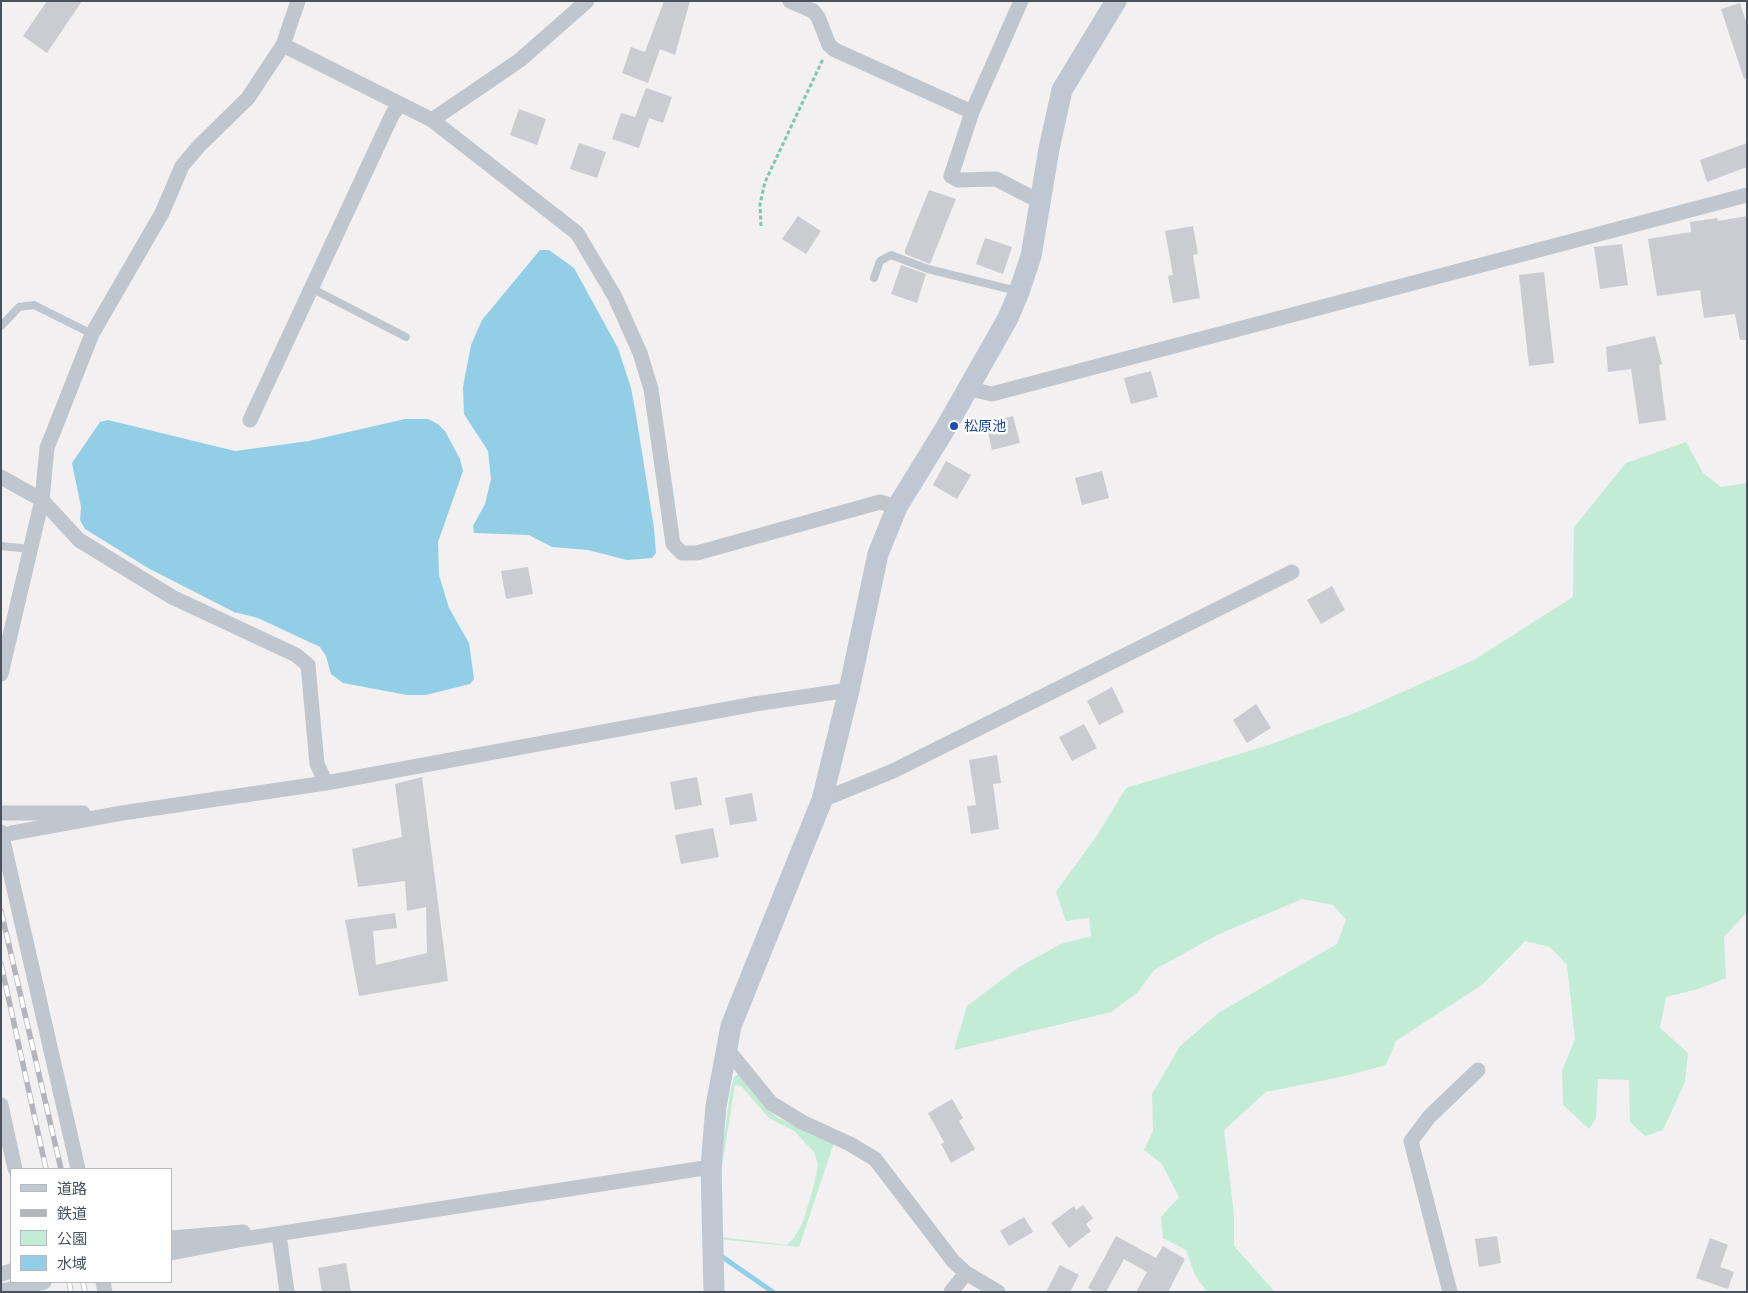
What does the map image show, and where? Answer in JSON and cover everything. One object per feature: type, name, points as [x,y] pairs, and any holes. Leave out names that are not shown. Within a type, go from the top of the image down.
[{"type":"street","points":[[1,674],[42,500],[47,448],[92,334],[162,213],[182,166],[199,146],[248,98],[283,45],[298,1]]},
{"type":"street","points":[[432,120],[520,60],[587,1]]},
{"type":"street","points":[[790,1],[813,12],[818,17],[830,45],[835,50],[972,112]]},
{"type":"street","points":[[1022,1],[972,112],[951,176],[958,180],[996,179],[1039,201]]},
{"type":"street","points":[[714,1292],[711,1167],[716,1106],[731,1026],[822,800],[849,690],[878,554],[897,508],[945,429],[966,388],[1008,318],[1031,256],[1039,201],[1062,90],[1116,1]]},
{"type":"street","points":[[283,45],[432,120],[577,232],[615,297],[640,352],[651,389],[673,544],[682,553],[697,553],[880,502],[897,508]]},
{"type":"street","points":[[250,420],[392,115],[400,104]]},
{"type":"street","points":[[966,388],[992,394],[1747,196]]},
{"type":"street","points":[[1,477],[42,500],[79,540],[172,597],[296,655],[308,665],[317,764],[326,783]]},
{"type":"street","points":[[822,800],[910,762],[1292,572]]},
{"type":"street","points":[[78,1168],[5,833],[326,783],[755,704],[849,690]]},
{"type":"street","points":[[1,813],[122,814]]},
{"type":"street","points":[[727,1050],[771,1103],[802,1122],[850,1144],[875,1159],[953,1261],[966,1274],[998,1292]]},
{"type":"street","points":[[1450,1292],[1411,1141],[1429,1117],[1478,1070]]},
{"type":"street","points":[[1,1105],[14,1168]]},
{"type":"street","points":[[172,1253],[244,1239],[711,1167]]},
{"type":"street","points":[[172,1238],[243,1230],[244,1239]]},
{"type":"street","points":[[279,1235],[288,1292]]},
{"type":"street","points":[[951,1292],[966,1274]]},
{"type":"street","points":[[1,1291],[38,1285]]},
{"type":"lane","points":[[874,278],[880,261],[891,255],[928,269],[1019,292]]},
{"type":"lane","points":[[311,288],[406,337]]},
{"type":"lane","points":[[1,326],[19,307],[34,305],[92,334]]},
{"type":"lane","points":[[1,546],[30,549]]},
{"type":"path","points":[[761,226],[760,204],[765,182],[830,45]]},
{"type":"green space","points":[[1686,442],[1703,473],[1721,487],[1747,483],[1747,912],[1724,937],[1726,978],[1698,989],[1666,997],[1660,1028],[1688,1053],[1685,1082],[1663,1130],[1645,1136],[1630,1122],[1629,1080],[1598,1079],[1596,1118],[1589,1129],[1563,1105],[1562,1071],[1575,1039],[1567,965],[1550,947],[1525,941],[1483,984],[1396,1041],[1386,1065],[1345,1076],[1266,1092],[1224,1130],[1234,1215],[1234,1246],[1275,1292],[1207,1292],[1195,1275],[1186,1250],[1163,1238],[1161,1217],[1179,1197],[1162,1164],[1144,1150],[1153,1131],[1152,1094],[1180,1046],[1220,1012],[1337,944],[1346,920],[1333,905],[1302,899],[1217,935],[1154,970],[1137,993],[1111,1012],[954,1050],[967,1006],[1019,967],[1061,944],[1091,936],[1089,918],[1066,921],[1056,892],[1098,834],[1126,788],[1269,745],[1360,711],[1474,660],[1573,597],[1574,527],[1626,463]]},
{"type":"green space","points":[[738,1074],[763,1105],[778,1118],[834,1143],[799,1247],[718,1239],[720,1167],[734,1077]],"holes":[[[735,1085],[742,1087],[769,1118],[794,1131],[814,1152],[818,1164],[803,1222],[794,1238],[786,1245],[720,1237],[722,1167]]]},
{"type":"water","points":[[540,250],[549,250],[574,268],[618,348],[631,388],[636,415],[654,528],[656,553],[652,558],[627,560],[588,550],[552,547],[529,535],[474,533],[473,526],[485,504],[491,479],[488,451],[464,414],[463,387],[471,345],[482,320]]},
{"type":"water","points":[[405,419],[428,419],[438,424],[445,431],[460,459],[463,471],[438,542],[439,575],[449,608],[469,643],[474,679],[470,684],[426,695],[407,695],[343,683],[331,674],[326,656],[320,647],[258,618],[234,612],[148,568],[85,529],[80,520],[81,507],[72,463],[100,422],[108,420],[235,451],[309,441]]},
{"type":"building","points":[[47,1],[82,1],[47,53],[23,36]]},
{"type":"building","points":[[664,1],[690,1],[675,55],[660,49],[648,83],[622,73],[631,47],[645,52]]},
{"type":"building","points":[[1740,3],[1747,25],[1747,78],[1744,79],[1721,9]]},
{"type":"building","points":[[646,88],[672,97],[663,123],[649,118],[639,148],[612,139],[621,113],[635,117]]},
{"type":"building","points":[[519,109],[546,119],[537,145],[510,135]]},
{"type":"building","points":[[579,143],[606,152],[597,178],[570,169]]},
{"type":"building","points":[[1747,143],[1747,167],[1707,182],[1700,160]]},
{"type":"building","points":[[929,190],[956,199],[930,264],[905,254]]},
{"type":"building","points":[[798,216],[821,231],[806,254],[782,239]]},
{"type":"building","points":[[1747,216],[1747,340],[1740,340],[1735,314],[1704,318],[1700,290],[1657,296],[1648,239],[1691,232],[1690,222],[1717,218],[1718,221]]},
{"type":"building","points":[[1193,226],[1198,254],[1193,255],[1200,298],[1173,303],[1168,276],[1173,275],[1165,231]]},
{"type":"building","points":[[985,238],[1012,247],[1003,274],[976,264]]},
{"type":"building","points":[[1622,244],[1628,285],[1600,289],[1594,247]]},
{"type":"building","points":[[901,265],[926,274],[917,303],[891,294]]},
{"type":"building","points":[[1544,272],[1554,363],[1529,366],[1519,275]]},
{"type":"building","points":[[1655,336],[1662,364],[1659,365],[1666,420],[1639,424],[1631,369],[1608,372],[1606,347]]},
{"type":"building","points":[[1151,371],[1158,397],[1131,404],[1124,378]]},
{"type":"building","points":[[1013,416],[1020,443],[992,450],[986,423]]},
{"type":"building","points":[[946,461],[971,475],[957,499],[933,485]]},
{"type":"building","points":[[1102,471],[1109,498],[1082,505],[1075,478]]},
{"type":"building","points":[[528,567],[533,594],[506,599],[501,571]]},
{"type":"building","points":[[1332,586],[1345,610],[1321,624],[1307,600]]},
{"type":"building","points":[[1112,687],[1124,712],[1099,725],[1087,701]]},
{"type":"building","points":[[1256,704],[1271,728],[1247,743],[1233,720]]},
{"type":"building","points":[[1084,724],[1097,748],[1072,761],[1059,737]]},
{"type":"building","points":[[997,755],[1001,783],[993,784],[999,829],[971,834],[967,806],[976,805],[969,760]]},
{"type":"building","points":[[422,777],[448,981],[359,996],[345,920],[395,913],[397,928],[373,931],[376,965],[427,953],[426,907],[407,911],[405,881],[358,887],[352,849],[402,837],[395,784]]},
{"type":"building","points":[[697,777],[702,805],[675,810],[670,782]]},
{"type":"building","points":[[752,793],[757,821],[730,825],[725,798]]},
{"type":"building","points":[[713,828],[719,857],[681,864],[675,835]]},
{"type":"building","points":[[952,1099],[963,1118],[959,1121],[975,1149],[951,1163],[941,1144],[944,1142],[928,1113]]},
{"type":"building","points":[[1083,1205],[1093,1218],[1086,1224],[1091,1231],[1069,1248],[1051,1223],[1074,1206],[1076,1210]]},
{"type":"building","points":[[1024,1217],[1033,1232],[1009,1246],[1000,1231]]},
{"type":"building","points":[[1116,1236],[1156,1258],[1163,1246],[1185,1259],[1168,1292],[1136,1292],[1147,1272],[1124,1259],[1106,1292],[1095,1292],[1088,1288]]},
{"type":"building","points":[[1497,1236],[1501,1263],[1479,1267],[1475,1239]]},
{"type":"building","points":[[1710,1238],[1728,1245],[1720,1267],[1734,1272],[1728,1289],[1696,1278]]},
{"type":"building","points":[[346,1263],[351,1292],[322,1292],[318,1268]]},
{"type":"building","points":[[1060,1265],[1079,1275],[1070,1292],[1046,1292]]},
{"type":"waterway","points":[[721,1256],[773,1292]]},
{"type":"railway","points":[[1,911],[61,1168]]},
{"type":"railway","points":[[1,964],[46,1168]]},
{"type":"railway","points":[[69,1283],[71,1292]]},
{"type":"railway","points":[[83,1283],[85,1292]]},
{"type":"place","name":"松原池","points":[[954,426]]}]
